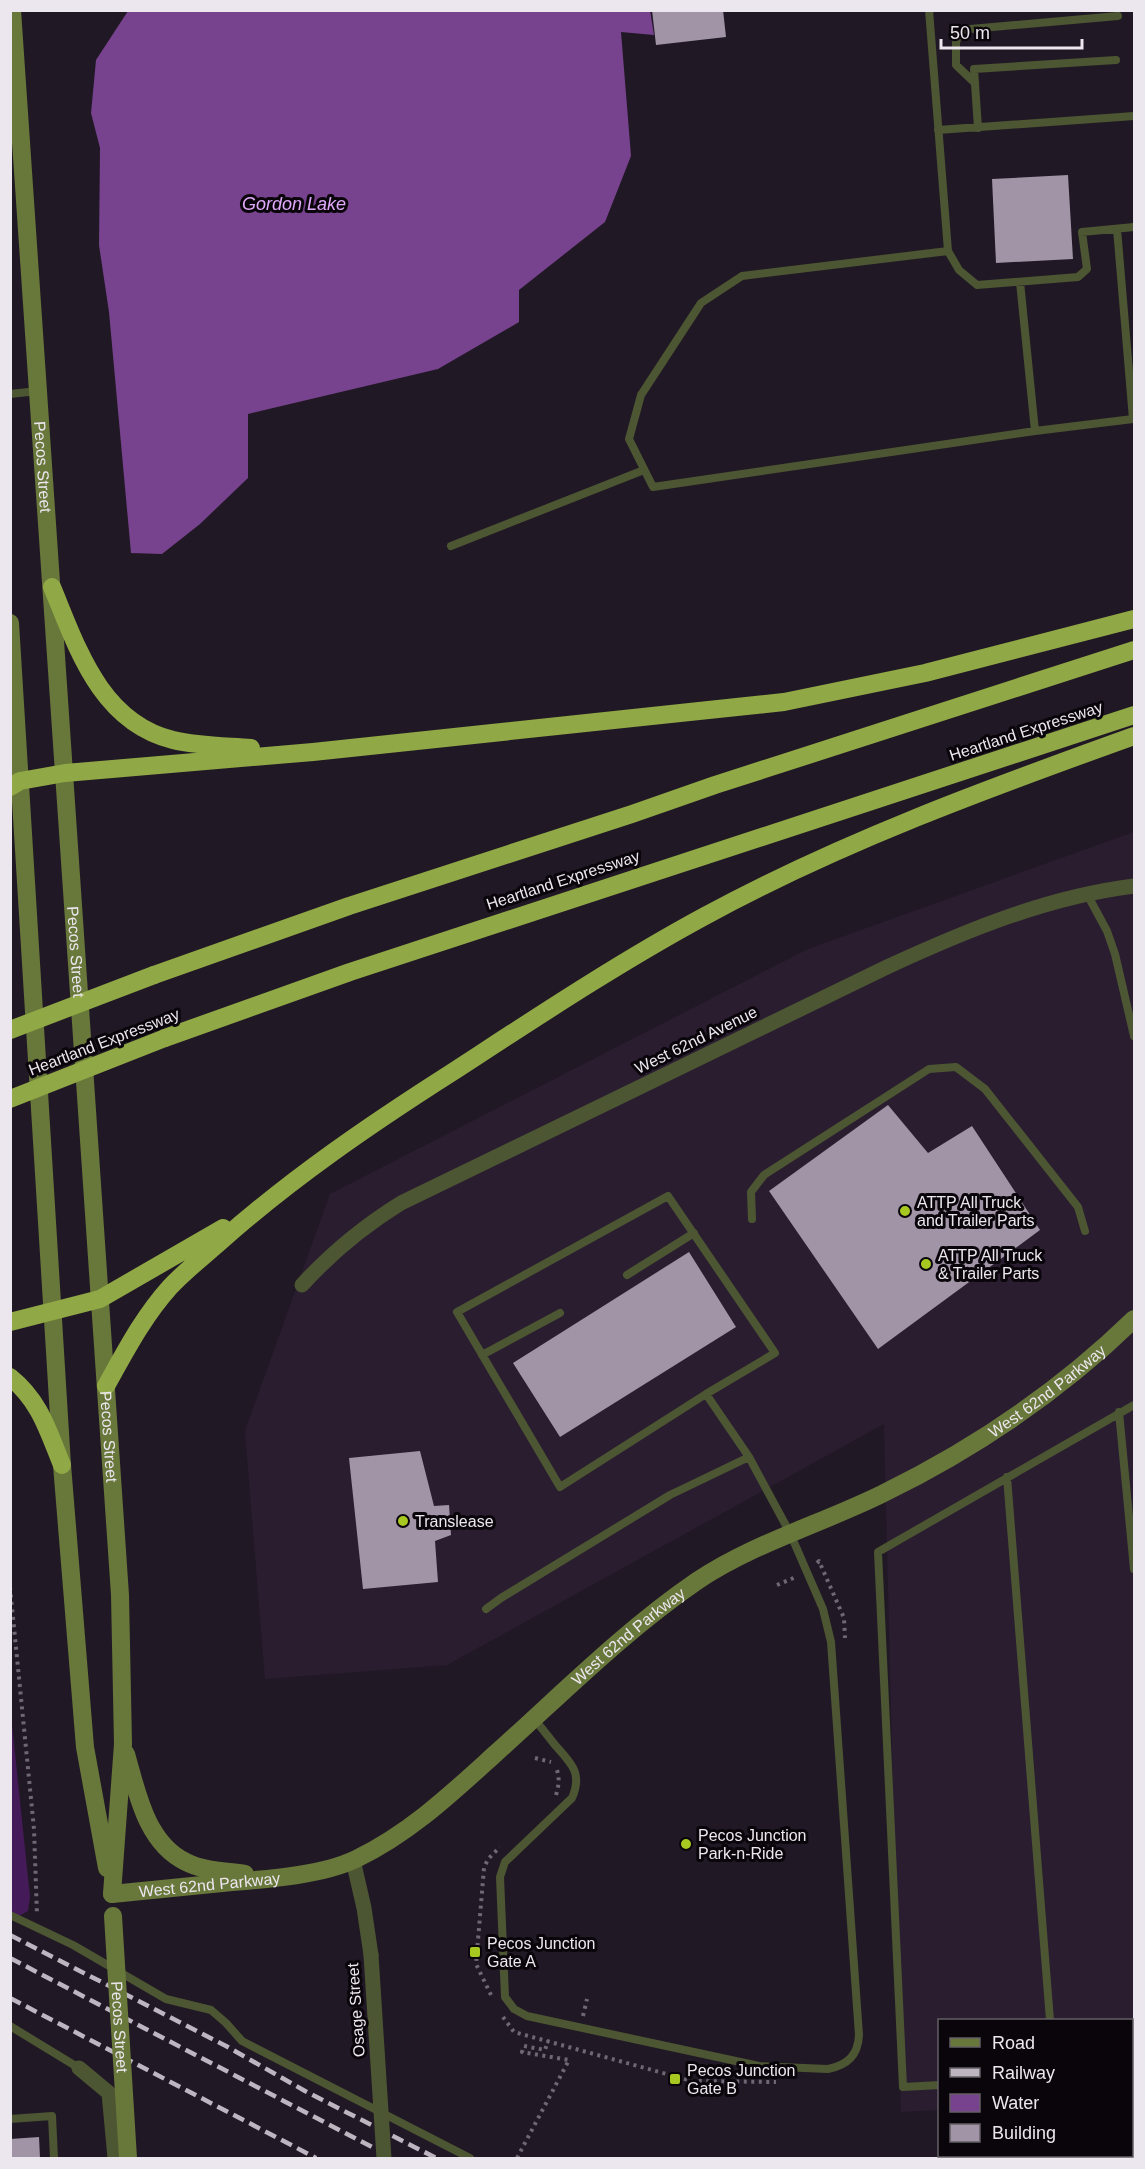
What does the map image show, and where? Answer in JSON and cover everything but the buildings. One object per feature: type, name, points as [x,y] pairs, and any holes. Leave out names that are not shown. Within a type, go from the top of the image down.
[{"type":"highway","points":[[52,587],[84,664],[98,688],[136,723],[170,739],[197,745],[313,752]]},
{"type":"highway","points":[[15,784],[65,773],[313,752],[784,702],[925,673],[1134,619]]},
{"type":"highway","points":[[10,1030],[154,975],[349,906],[1134,650]]},
{"type":"highway","name":"Heartland Expressway","points":[[10,1099],[165,1038],[395,956],[1134,715]]},
{"type":"highway","points":[[106,1386],[134,1335],[171,1286],[256,1210],[400,1105],[581,990],[704,916],[846,847],[1039,770],[1134,736]]},
{"type":"highway","points":[[10,1322],[100,1299],[256,1210]]},
{"type":"highway","points":[[10,1377],[30,1395],[38,1407],[62,1465]]},
{"type":"main road","name":"Pecos Street","points":[[12,10],[120,1595],[123,1744],[112,1894],[128,2158]]},
{"type":"main road","name":"Pecos Street","points":[[10,623],[15,784],[62,1465],[85,1748],[112,1894]]},
{"type":"main road","name":"West 62nd Parkway","points":[[112,1894],[273,1879],[307,1873],[353,1860],[407,1830],[434,1809],[607,1652],[699,1580],[735,1559],[790,1533],[880,1495],[974,1444],[1033,1404],[1104,1349],[1134,1319]]},
{"type":"main road","points":[[123,1744],[141,1806],[161,1843],[172,1854],[200,1867],[273,1879]]},
{"type":"street","name":"West 62nd Avenue","points":[[302,1285],[348,1239],[401,1203],[952,937],[1011,915],[1087,894],[1134,886]]},
{"type":"street","name":"Osage Street","points":[[353,1860],[364,1908],[371,1955],[384,2158]]},
{"type":"street","points":[[79,2068],[109,2093],[116,2158]]},
{"type":"lane","points":[[930,10],[948,251],[959,270],[977,285],[1078,278],[1087,269],[1082,232],[1134,227]]},
{"type":"lane","points":[[975,83],[956,65],[958,30],[1118,16]]},
{"type":"lane","points":[[978,128],[974,69],[1116,60]]},
{"type":"lane","points":[[939,130],[1134,116]]},
{"type":"lane","points":[[948,251],[742,276],[701,303],[641,394],[629,439],[653,487],[1133,418],[1117,229]]},
{"type":"lane","points":[[1020,282],[1035,431]]},
{"type":"lane","points":[[10,394],[38,391]]},
{"type":"lane","points":[[451,546],[644,470]]},
{"type":"lane","points":[[1087,894],[1107,931],[1115,954],[1134,1036]]},
{"type":"lane","points":[[752,1219],[750,1192],[764,1175],[929,1069],[956,1067],[985,1089],[1078,1207],[1085,1231]]},
{"type":"lane","points":[[668,1196],[694,1233],[775,1353],[560,1487],[457,1312],[668,1196]]},
{"type":"lane","points":[[627,1275],[694,1233]]},
{"type":"lane","points":[[482,1355],[560,1313]]},
{"type":"lane","points":[[534,1719],[574,1768],[577,1778],[572,1798],[506,1862],[500,1877],[506,1996],[514,2009],[527,2016],[759,2066],[828,2069],[847,2062],[854,2055],[858,2045],[858,2016],[828,1625],[790,1533],[749,1457],[706,1394]]},
{"type":"lane","points":[[938,2085],[903,2087],[878,1552],[1134,1405]]},
{"type":"lane","points":[[1119,1412],[1134,1569]]},
{"type":"lane","points":[[486,1609],[670,1495],[749,1457]]},
{"type":"lane","points":[[1007,1477],[1050,2019]]},
{"type":"lane","points":[[10,1915],[73,1945],[166,1999],[211,2010],[242,2041],[471,2158]]},
{"type":"lane","points":[[10,2026],[79,2068]]},
{"type":"lane","points":[[10,2119],[52,2116],[54,2158]]},
{"type":"path","points":[[819,1561],[844,1618],[845,1641]]},
{"type":"path","points":[[777,1585],[793,1579]]},
{"type":"path","points":[[10,1587],[34,1829],[38,1929]]},
{"type":"path","points":[[517,2158],[569,2060],[522,2052],[524,2046],[545,2050],[548,2041]]},
{"type":"path","points":[[574,2048],[692,2081],[777,2082]]},
{"type":"shaded area","points":[[1134,832],[1134,2102],[1133,2019],[938,2019],[938,2110],[901,2112],[884,1424],[447,1665],[265,1679],[245,1431],[330,1194],[808,949]]},
{"type":"shaded area","points":[[10,1705],[30,1897],[28,1911],[17,1917],[10,1917]]},
{"type":"water","name":"Gordon Lake","points":[[650,10],[654,35],[621,32],[631,156],[605,222],[519,290],[519,322],[438,369],[248,414],[248,478],[200,524],[162,554],[131,553],[109,312],[99,245],[100,148],[91,113],[96,60],[128,11]]},
{"type":"railway","points":[[10,1935],[226,2046],[305,2091],[436,2158]]},
{"type":"railway","points":[[10,1958],[393,2158]]},
{"type":"railway","points":[[10,1998],[316,2158]]},
{"type":"place","name":"ATTP All Truck and Trailer Parts","points":[[905,1211]]},
{"type":"place","name":"ATTP All Truck & Trailer Parts","points":[[926,1264]]},
{"type":"place","name":"Translease","points":[[403,1521]]},
{"type":"place","name":"Pecos Junction Park-n-Ride","points":[[686,1844]]},
{"type":"place","name":"Pecos Junction Gate A","points":[[475,1952]]},
{"type":"place","name":"Pecos Junction Gate B","points":[[675,2079]]}]
